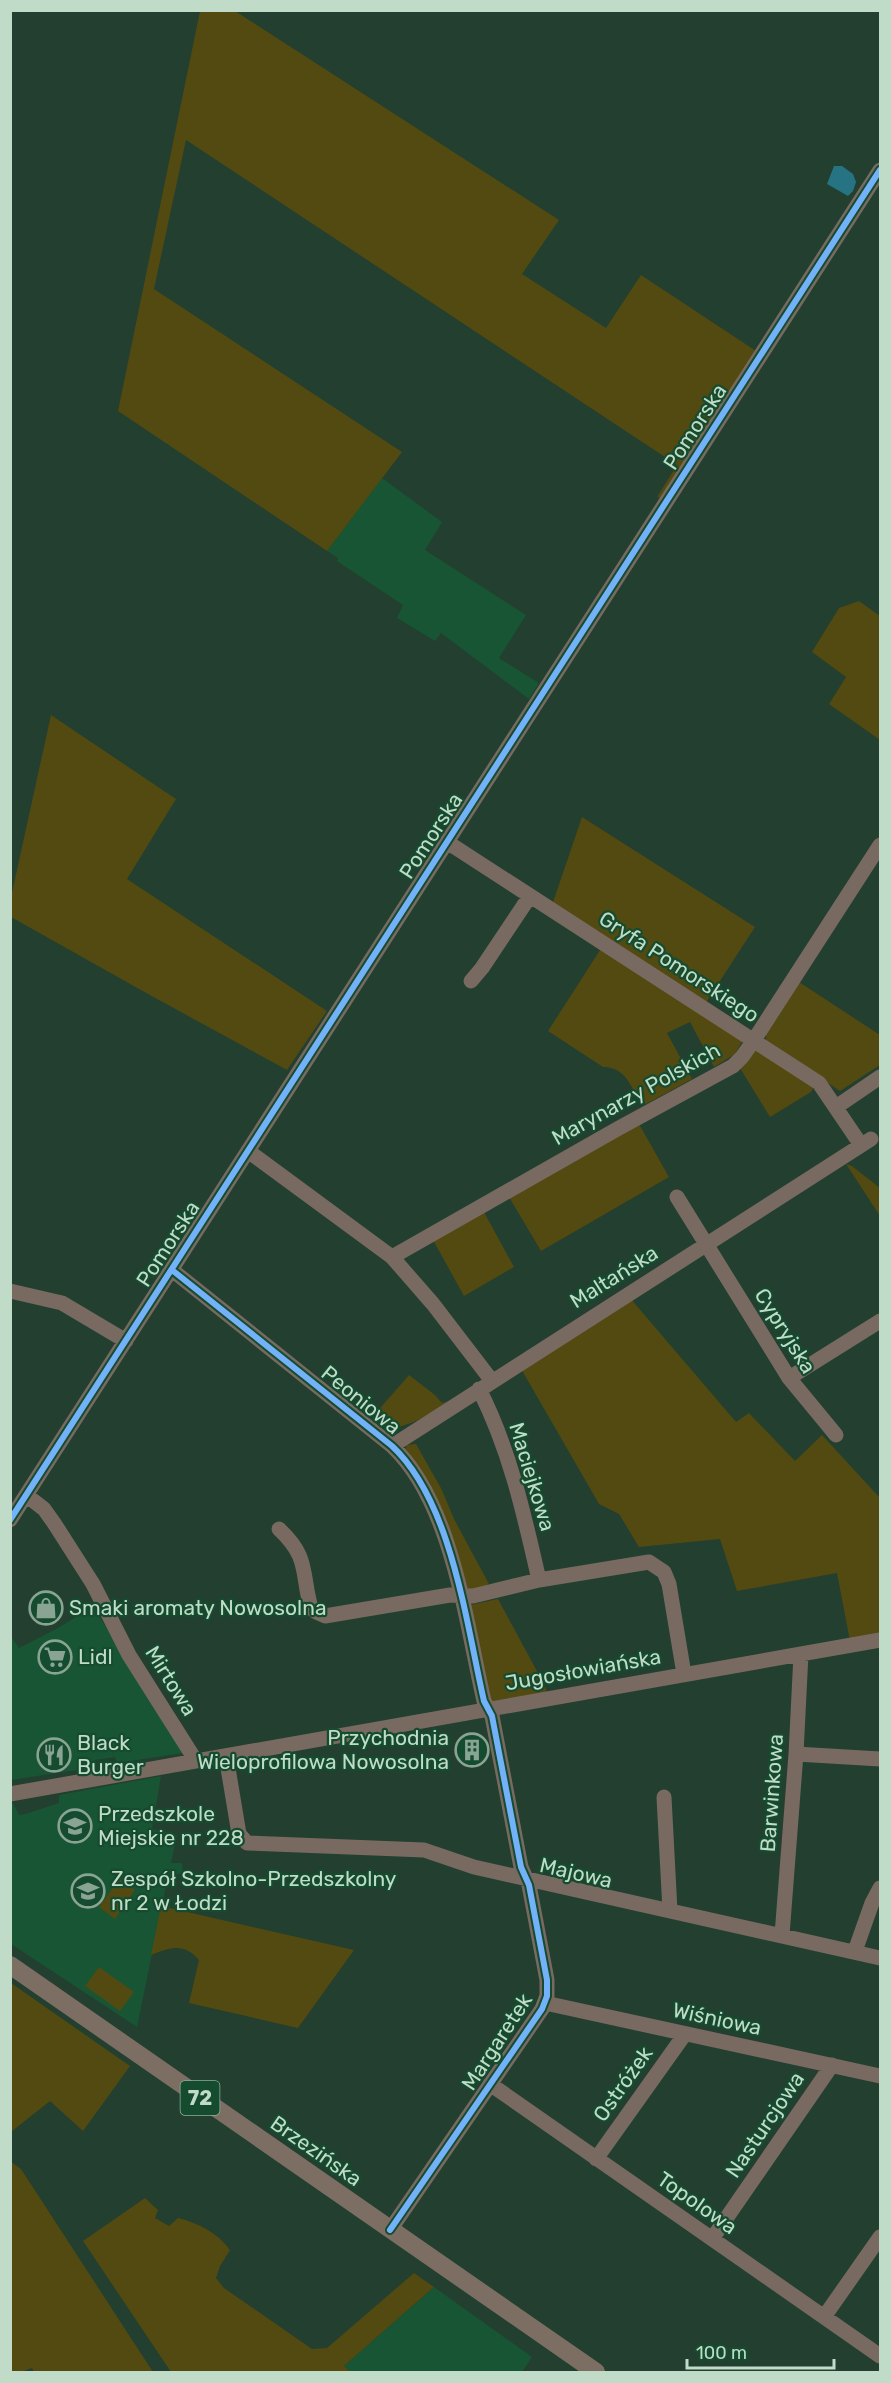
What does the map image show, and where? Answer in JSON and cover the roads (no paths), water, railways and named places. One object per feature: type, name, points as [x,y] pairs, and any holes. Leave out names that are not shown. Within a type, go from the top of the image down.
[{"type":"main road","name":"Brzezińska","points":[[10,1965],[596,2373]]},
{"type":"street","name":"Pomorska","points":[[10,1520],[880,170]]},
{"type":"street","name":"Gryfa Pomorskiego","points":[[447,842],[819,1083],[836,1107]]},
{"type":"street","name":"Marynarzy Polskich","points":[[392,1257],[733,1066],[754,1040],[880,845]]},
{"type":"street","points":[[471,981],[483,968],[530,896]]},
{"type":"street","points":[[836,1107],[880,1077]]},
{"type":"street","name":"Maltańska","points":[[392,1446],[866,1142],[836,1107]]},
{"type":"street","name":"Maciejkowa","points":[[248,1151],[392,1257],[433,1304],[485,1385],[521,1497],[539,1580]]},
{"type":"street","name":"Cypryjska","points":[[676,1197],[789,1378],[836,1435]]},
{"type":"street","name":"Peoniowa","points":[[171,1269],[392,1446],[414,1472],[431,1500],[441,1525],[484,1701],[489,1709]]},
{"type":"street","points":[[10,1292],[62,1303],[126,1341]]},
{"type":"street","points":[[789,1378],[880,1321]]},
{"type":"street","name":"Mirtowa","points":[[26,1496],[44,1509],[54,1523],[93,1584],[111,1622],[196,1761]]},
{"type":"street","points":[[279,1529],[289,1538],[300,1556],[311,1608],[320,1615],[450,1595],[473,1596],[539,1580],[649,1562],[664,1572],[669,1584],[684,1674]]},
{"type":"street","name":"Jugosłowiańska","points":[[10,1794],[880,1640]]},
{"type":"street","name":"Barwinkowa","points":[[782,1935],[801,1654]]},
{"type":"street","name":"Margaretek","points":[[390,2230],[545,2003],[547,1980],[526,1878],[521,1868],[489,1709]]},
{"type":"street","points":[[796,1754],[880,1759]]},
{"type":"street","name":"Majowa","points":[[226,1756],[239,1834],[247,1843],[424,1850],[462,1864],[880,1958]]},
{"type":"street","points":[[664,1797],[670,1911]]},
{"type":"street","points":[[855,1951],[872,1903],[880,1888]]},
{"type":"street","name":"Wiśniowa","points":[[545,2003],[880,2076]]},
{"type":"street","name":"Ostróżek","points":[[596,2159],[685,2034]]},
{"type":"street","name":"Nasturcjowa","points":[[712,2239],[832,2065]]},
{"type":"street","name":"Topolowa","points":[[490,2084],[880,2356]]},
{"type":"street","points":[[824,2317],[880,2237]]},
{"type":"water","points":[[834,166],[842,166],[853,174],[856,182],[853,191],[848,196],[827,184]]},
{"type":"place","name":"Smaki aromaty Nowosolna","points":[[46,1608]]},
{"type":"place","name":"Lidl","points":[[55,1657]]},
{"type":"place","name":"Przychodnia Wieloprofilowa Nowosolna","points":[[472,1750]]},
{"type":"place","name":"Black Burger","points":[[54,1755]]},
{"type":"place","name":"Przedszkole Miejskie nr 228","points":[[75,1826]]},
{"type":"place","name":"Zespół Szkolno-Przedszkolny nr 2 w Łodzi","points":[[88,1891]]}]
